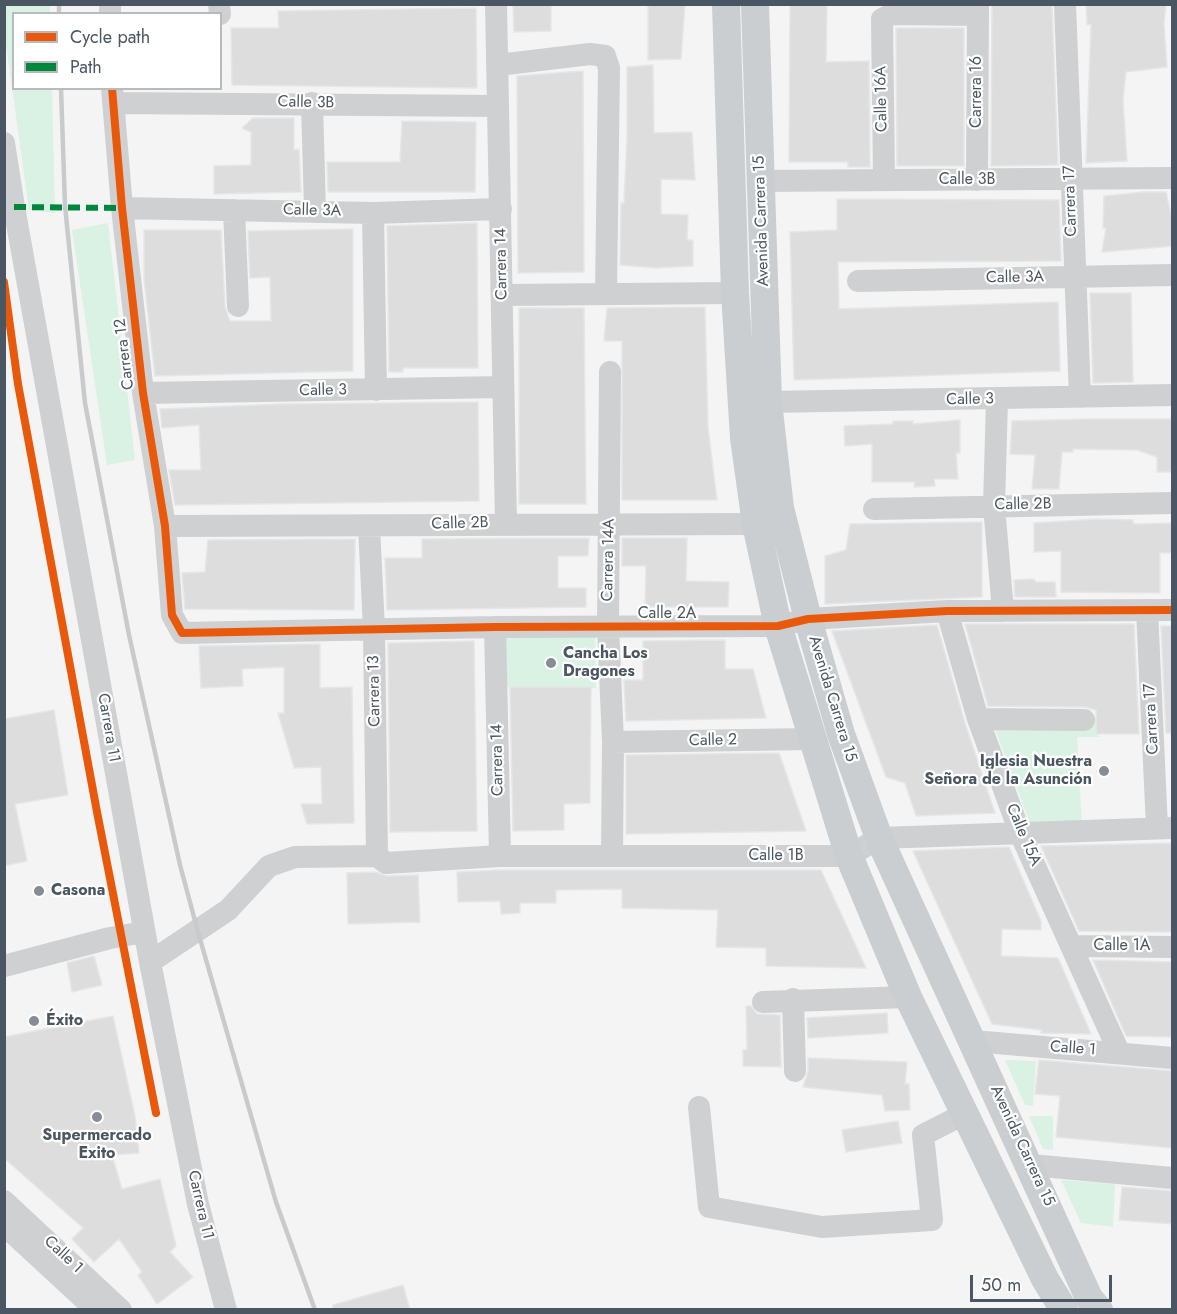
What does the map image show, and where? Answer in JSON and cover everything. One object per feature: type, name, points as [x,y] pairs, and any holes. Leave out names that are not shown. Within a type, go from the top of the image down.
[{"type":"main road","name":"Avenida Carrera 15","points":[[726,4],[735,293],[744,438],[756,524],[778,626],[849,856],[908,997],[1045,1279],[1064,1310]]},
{"type":"main road","name":"Avenida Carrera 15","points":[[755,4],[768,402],[780,508],[808,619],[841,734],[879,838],[1031,1165],[1089,1298],[1099,1310]]},
{"type":"street","name":"Carrera 14","points":[[496,4],[506,523]]},
{"type":"street","name":"Carrera 17","points":[[1065,4],[1080,397]]},
{"type":"street","name":"Calle 16A","points":[[884,180],[882,19],[892,14],[978,10]]},
{"type":"street","name":"Carrera 16","points":[[977,180],[978,10]]},
{"type":"street","points":[[498,64],[590,54],[605,56],[609,68],[606,293]]},
{"type":"street","name":"Calle 3B","points":[[113,96],[220,96],[312,103],[498,106]]},
{"type":"street","name":"Carrera 12","points":[[113,96],[122,208],[143,393],[165,526],[172,615]]},
{"type":"street","points":[[312,103],[315,210]]},
{"type":"street","name":"Carrera 11","points":[[4,143],[9,208],[144,932],[198,1204],[226,1310]]},
{"type":"street","name":"Calle 3B","points":[[761,181],[1173,178]]},
{"type":"street","name":"Calle 3A","points":[[122,208],[315,210],[373,213],[501,209]]},
{"type":"street","points":[[234,210],[238,306]]},
{"type":"street","points":[[373,213],[376,390]]},
{"type":"street","name":"Calle 3A","points":[[858,281],[1173,275]]},
{"type":"street","points":[[502,295],[735,293]]},
{"type":"street","name":"Carrera 14A","points":[[610,372],[608,627],[613,742],[612,855]]},
{"type":"street","name":"Calle 3","points":[[143,393],[503,387]]},
{"type":"street","name":"Calle 3","points":[[768,402],[997,400],[1173,394]]},
{"type":"street","points":[[997,400],[994,506],[1003,611]]},
{"type":"street","name":"Calle 2B","points":[[874,509],[1173,503]]},
{"type":"street","name":"Calle 2B","points":[[165,526],[369,526],[610,522],[756,524]]},
{"type":"street","name":"Carrera 13","points":[[369,526],[374,629],[376,856]]},
{"type":"street","name":"Carrera 17","points":[[1147,610],[1165,828]]},
{"type":"street","name":"Calle 2A","points":[[172,615],[182,633],[495,627],[778,626],[808,619],[947,611],[1173,610]]},
{"type":"street","name":"Calle 15A","points":[[947,611],[978,719],[1020,832],[1119,1052]]},
{"type":"street","name":"Carrera 14","points":[[495,627],[500,856]]},
{"type":"street","points":[[978,719],[1084,720]]},
{"type":"street","name":"Calle 2","points":[[613,742],[813,740]]},
{"type":"street","points":[[849,856],[879,838],[1165,828]]},
{"type":"street","name":"Calle 1B","points":[[150,962],[228,910],[269,866],[295,857],[376,856],[386,863],[500,856],[849,856]]},
{"type":"street","points":[[4,966],[110,938],[144,932]]},
{"type":"street","name":"Calle 1A","points":[[1072,946],[1173,947]]},
{"type":"street","points":[[763,1002],[793,999],[908,997]]},
{"type":"street","points":[[793,999],[795,1071]]},
{"type":"street","name":"Calle 1","points":[[973,1041],[1173,1058]]},
{"type":"street","points":[[699,1107],[709,1208],[822,1227],[932,1220],[923,1135],[966,1113]]},
{"type":"street","points":[[1031,1165],[1173,1178]]},
{"type":"street","name":"Calle 1","points":[[4,1201],[121,1310]]},
{"type":"street","name":"Calle 1","points":[[4,1225],[96,1310]]},
{"type":"green space","points":[[4,5],[50,5],[50,12],[12,12],[12,87],[5,37]]},
{"type":"green space","points":[[12,90],[52,90],[55,213],[29,210]]},
{"type":"green space","points":[[108,223],[135,460],[107,465],[72,230]]},
{"type":"green space","name":"Cancha Los Dragones","points":[[595,633],[596,688],[506,687],[506,638]]},
{"type":"green space","points":[[1097,718],[1096,734],[1100,737],[1077,737],[1082,826],[1031,826],[993,724]]},
{"type":"green space","points":[[1005,1060],[1036,1061],[1033,1106],[1025,1105]]},
{"type":"green space","points":[[1029,1116],[1053,1116],[1053,1150],[1043,1149]]},
{"type":"green space","points":[[1061,1180],[1115,1184],[1113,1227],[1081,1223]]},
{"type":"building","points":[[513,4],[551,4],[551,31],[514,32]]},
{"type":"building","points":[[648,4],[685,4],[681,59],[648,60]]},
{"type":"building","points":[[790,4],[827,4],[826,62],[869,61],[870,167],[848,167],[848,162],[789,162]]},
{"type":"building","points":[[992,4],[1052,4],[1058,165],[991,166]]},
{"type":"building","points":[[1086,4],[1166,4],[1164,24],[1167,67],[1126,72],[1123,100],[1127,161],[1086,163],[1091,24],[1087,25]]},
{"type":"building","points":[[476,8],[477,88],[232,85],[231,28],[279,28],[278,11]]},
{"type":"building","points":[[896,28],[964,28],[964,166],[897,166]]},
{"type":"building","points":[[653,65],[654,133],[692,132],[695,180],[661,179],[661,214],[688,215],[687,240],[693,240],[693,266],[656,268],[620,265],[621,203],[624,203],[627,136],[627,67]]},
{"type":"building","points":[[583,71],[584,272],[518,273],[517,76]]},
{"type":"building","points":[[253,118],[294,118],[294,150],[299,149],[301,192],[214,194],[214,166],[251,165],[251,132],[242,128]]},
{"type":"building","points":[[402,121],[476,122],[475,192],[328,192],[327,162],[400,162]]},
{"type":"building","points":[[1166,192],[1173,224],[1173,246],[1102,252],[1106,228],[1103,228],[1104,196]]},
{"type":"building","points":[[837,199],[1059,200],[1061,261],[838,262],[839,309],[1058,302],[1060,371],[794,380],[790,232],[837,230]]},
{"type":"building","points":[[477,223],[478,368],[403,368],[403,372],[389,372],[387,226]]},
{"type":"building","points":[[353,229],[353,371],[155,376],[144,279],[144,230],[221,230],[225,307],[230,321],[271,321],[270,277],[250,278],[248,231]]},
{"type":"building","points":[[1090,293],[1131,293],[1133,382],[1093,383]]},
{"type":"building","points":[[705,307],[708,427],[717,500],[622,500],[622,341],[604,341],[607,308]]},
{"type":"building","points":[[519,308],[584,308],[586,504],[519,504]]},
{"type":"building","points":[[478,402],[479,501],[175,505],[169,470],[201,470],[199,425],[162,428],[160,409],[282,404]]},
{"type":"building","points":[[1173,419],[1173,472],[1157,472],[1157,457],[1137,450],[1073,449],[1073,452],[1062,452],[1059,489],[1032,489],[1035,455],[1010,454],[1012,421]]},
{"type":"building","points":[[960,420],[960,453],[956,453],[958,479],[934,479],[935,486],[914,487],[915,482],[872,482],[872,444],[845,446],[844,426],[893,424],[893,421],[913,421],[913,424]]},
{"type":"building","points":[[1098,519],[1133,520],[1133,524],[1173,523],[1173,553],[1160,553],[1160,593],[1061,592],[1061,551],[1034,552],[1034,523]]},
{"type":"building","points":[[982,522],[982,597],[825,604],[825,556],[846,550],[850,524]]},
{"type":"building","points":[[589,538],[588,556],[558,556],[558,588],[586,588],[586,607],[387,610],[385,558],[422,558],[422,539]]},
{"type":"building","points":[[622,538],[687,538],[686,581],[729,582],[728,607],[645,607],[646,566],[622,566]]},
{"type":"building","points":[[355,539],[354,610],[185,609],[182,573],[205,572],[208,540]]},
{"type":"building","points":[[1034,579],[1036,582],[1055,582],[1056,597],[1015,597],[1014,580]]},
{"type":"building","points":[[965,624],[1134,624],[1139,734],[1096,734],[1096,710],[1085,707],[988,706]]},
{"type":"building","points":[[937,625],[965,723],[995,813],[916,816],[905,783],[886,777],[832,631]]},
{"type":"building","points":[[1161,626],[1173,626],[1173,733],[1166,733]]},
{"type":"building","points":[[725,640],[725,669],[753,669],[766,718],[626,721],[624,680],[643,680],[643,641]]},
{"type":"building","points":[[474,641],[477,831],[390,832],[388,643]]},
{"type":"building","points":[[320,644],[320,688],[352,687],[354,823],[307,824],[301,804],[322,804],[321,767],[294,768],[278,713],[284,713],[284,667],[242,669],[243,686],[201,688],[199,646]]},
{"type":"building","points":[[510,687],[591,687],[590,803],[564,804],[564,830],[513,831]]},
{"type":"building","points":[[54,710],[68,795],[15,804],[27,861],[4,866],[4,719]]},
{"type":"building","points":[[779,753],[806,831],[626,834],[626,755]]},
{"type":"building","points":[[1173,843],[1173,932],[1079,931],[1041,846]]},
{"type":"building","points":[[1009,847],[1041,921],[1041,930],[1002,929],[1001,956],[1058,958],[1091,1034],[1041,1033],[1042,1030],[992,1024],[913,851]]},
{"type":"building","points":[[821,870],[866,968],[766,966],[766,948],[716,947],[718,910],[622,908],[622,889],[556,890],[556,903],[520,903],[520,913],[501,914],[500,901],[458,902],[457,872]]},
{"type":"building","points":[[375,872],[387,876],[418,875],[420,922],[348,924],[347,873]]},
{"type":"building","points":[[94,956],[102,985],[72,992],[67,963]]},
{"type":"building","points":[[1093,960],[1173,962],[1173,1037],[1126,1036]]},
{"type":"building","points":[[746,1006],[751,1006],[757,1014],[780,1015],[781,1067],[743,1066],[743,1050],[747,1050]]},
{"type":"building","points":[[887,1013],[888,1033],[808,1038],[807,1018]]},
{"type":"building","points":[[113,1016],[135,1116],[139,1153],[112,1155],[122,1189],[160,1179],[176,1246],[170,1252],[193,1277],[157,1304],[138,1275],[142,1272],[119,1239],[94,1262],[72,1239],[83,1228],[4,1158],[4,1037]]},
{"type":"building","points":[[808,1058],[907,1062],[905,1084],[909,1084],[910,1110],[885,1111],[882,1095],[803,1087],[808,1071]]},
{"type":"building","points":[[1039,1060],[1173,1071],[1173,1148],[1056,1137],[1060,1096],[1035,1094]]},
{"type":"building","points":[[898,1121],[902,1143],[846,1152],[842,1130]]},
{"type":"building","points":[[1122,1187],[1173,1191],[1173,1224],[1119,1220]]},
{"type":"building","points":[[403,1285],[410,1310],[333,1310],[333,1305]]},
{"type":"railway","points":[[59,4],[59,12]]},
{"type":"railway","points":[[61,90],[65,206],[85,403],[129,635],[180,865],[198,932],[276,1202],[315,1310]]},
{"type":"marked path","points":[[14,207],[122,208]]},
{"type":"cycle path","points":[[112,90],[122,208],[143,393],[165,526],[172,615],[182,633],[495,627],[778,626],[808,619],[947,611],[1172,610]]},
{"type":"cycle path","points":[[4,282],[18,384],[97,812],[156,1113]]},
{"type":"place","name":"Cancha Los Dragones","points":[[551,663]]},
{"type":"place","name":"Iglesia Nuestra Señora de la Asunción","points":[[1104,771]]},
{"type":"place","name":"Casona","points":[[39,891]]},
{"type":"place","name":"Éxito","points":[[34,1021]]},
{"type":"place","name":"Supermercado Exito","points":[[97,1117]]}]
